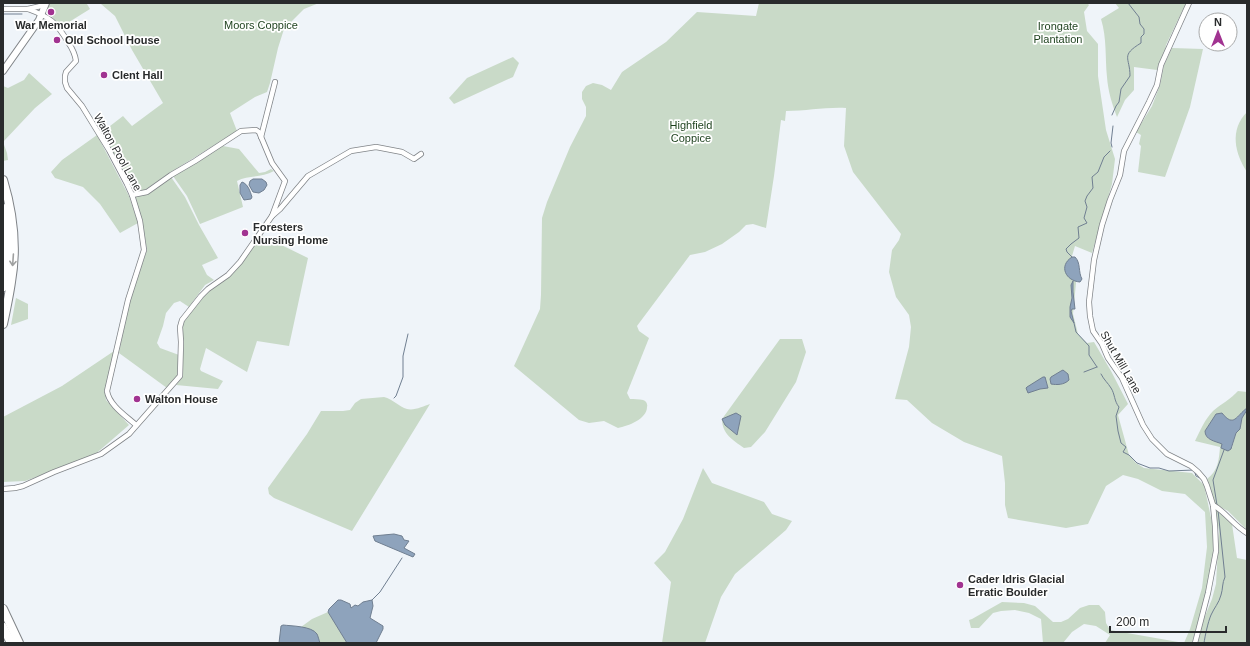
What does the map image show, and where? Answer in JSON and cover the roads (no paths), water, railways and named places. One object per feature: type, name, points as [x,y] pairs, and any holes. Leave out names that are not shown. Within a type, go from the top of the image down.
[{"type":"highway","points":[[3,180],[12,218],[14,251],[12,281],[3,324]]},
{"type":"highway","points":[[3,208],[7,250],[3,287]]},
{"type":"highway","points":[[3,609],[19,643]]},
{"type":"highway","points":[[3,627],[11,643]]},
{"type":"street","name":"Shut Mill Lane","points":[[1189,3],[1161,65],[1157,85],[1124,151],[1120,174],[1102,225],[1094,260],[1089,302],[1093,331],[1102,344],[1108,358],[1122,378],[1143,425],[1159,447],[1167,454],[1191,466],[1198,472],[1204,479],[1216,506],[1216,551],[1208,593],[1194,643]]},
{"type":"street","points":[[3,9],[28,10],[46,4]]},
{"type":"street","points":[[3,71],[39,20],[46,4]]},
{"type":"street","name":"Walton Pool Lane","points":[[28,10],[49,19],[58,26],[74,52],[76,61],[66,72],[65,76],[67,88],[82,106],[109,150],[132,195],[140,221],[144,250],[128,300],[107,391],[108,396],[116,407],[136,426]]},
{"type":"street","points":[[261,139],[275,82]]},
{"type":"street","points":[[132,195],[147,192],[170,175],[195,161],[241,131],[256,130],[259,132],[272,162],[285,181],[272,216]]},
{"type":"street","points":[[3,489],[23,486],[101,454],[129,434],[180,376],[180,327],[182,320],[208,289],[228,275],[236,266],[272,216],[280,209],[308,176],[351,150],[376,147],[402,152],[414,159],[421,154]]},
{"type":"street","points":[[1216,506],[1247,533]]},
{"type":"water","points":[[253,179],[262,179],[266,182],[267,185],[264,190],[259,193],[253,192],[249,185],[250,181]]},
{"type":"water","points":[[242,182],[246,184],[252,197],[251,199],[244,200],[240,193],[240,185]]},
{"type":"water","points":[[1072,257],[1075,257],[1078,262],[1082,279],[1080,282],[1071,279],[1065,269],[1065,265]]},
{"type":"water","points":[[1073,281],[1075,309],[1072,309],[1071,311],[1074,323],[1070,317],[1072,298],[1071,285]]},
{"type":"water","points":[[1063,370],[1068,374],[1069,380],[1065,383],[1051,384],[1051,377]]},
{"type":"water","points":[[1045,377],[1048,388],[1028,393],[1026,388]]},
{"type":"water","points":[[1247,408],[1242,418],[1240,429],[1236,433],[1231,449],[1228,451],[1221,448],[1222,444],[1211,440],[1205,434],[1205,431],[1216,414],[1222,413],[1229,420],[1232,420]]},
{"type":"water","points":[[736,413],[741,416],[737,435],[725,425],[722,419]]},
{"type":"water","points":[[394,534],[402,536],[404,540],[409,541],[404,548],[415,554],[413,557],[375,541],[373,536]]},
{"type":"water","points":[[338,600],[350,604],[351,608],[355,605],[358,606],[363,602],[372,600],[373,606],[370,618],[383,626],[376,643],[347,643],[328,612]]},
{"type":"water","points":[[281,626],[311,629],[317,634],[320,643],[279,643]]},
{"type":"waterway","points":[[1112,115],[1119,102],[1121,89],[1130,76],[1128,54],[1134,47],[1141,43],[1141,37],[1144,34],[1144,29],[1140,24],[1139,17],[1128,3]]},
{"type":"waterway","points":[[3,14],[22,14]]},
{"type":"waterway","points":[[1112,147],[1113,126]]},
{"type":"waterway","points":[[1072,257],[1066,249],[1079,238],[1078,227],[1087,223],[1084,218],[1087,207],[1085,201],[1093,188],[1092,177],[1098,172],[1104,157],[1110,151]]},
{"type":"waterway","points":[[1074,323],[1076,332],[1089,346],[1089,355],[1097,367]]},
{"type":"waterway","points":[[394,398],[403,377],[403,356],[408,334]]},
{"type":"waterway","points":[[1084,372],[1097,367]]},
{"type":"waterway","points":[[1101,374],[1110,386],[1119,407],[1116,416],[1121,443],[1126,447],[1123,452],[1129,455],[1137,463],[1150,468],[1159,468],[1169,471],[1194,470]]},
{"type":"waterway","points":[[1217,505],[1213,480],[1224,450]]},
{"type":"waterway","points":[[1195,473],[1196,476],[1200,478]]},
{"type":"waterway","points":[[1204,643],[1212,612],[1222,593],[1225,577],[1218,510]]},
{"type":"waterway","points":[[372,600],[380,592],[402,558]]},
{"type":"place","name":"War Memorial","points":[[51,12]]},
{"type":"place","name":"Old School House","points":[[57,40]]},
{"type":"place","name":"Clent Hall","points":[[104,75]]},
{"type":"place","name":"Foresters Nursing Home","points":[[245,233]]},
{"type":"place","name":"Walton House","points":[[137,399]]},
{"type":"place","name":"Cader Idris Glacial Erratic Boulder","points":[[960,585]]},
{"type":"park label","name":"Moors Coppice","points":[[261,25]]},
{"type":"park label","name":"Irongate Plantation","points":[[1058,32]]},
{"type":"park label","name":"Highfield Coppice","points":[[691,131]]}]
